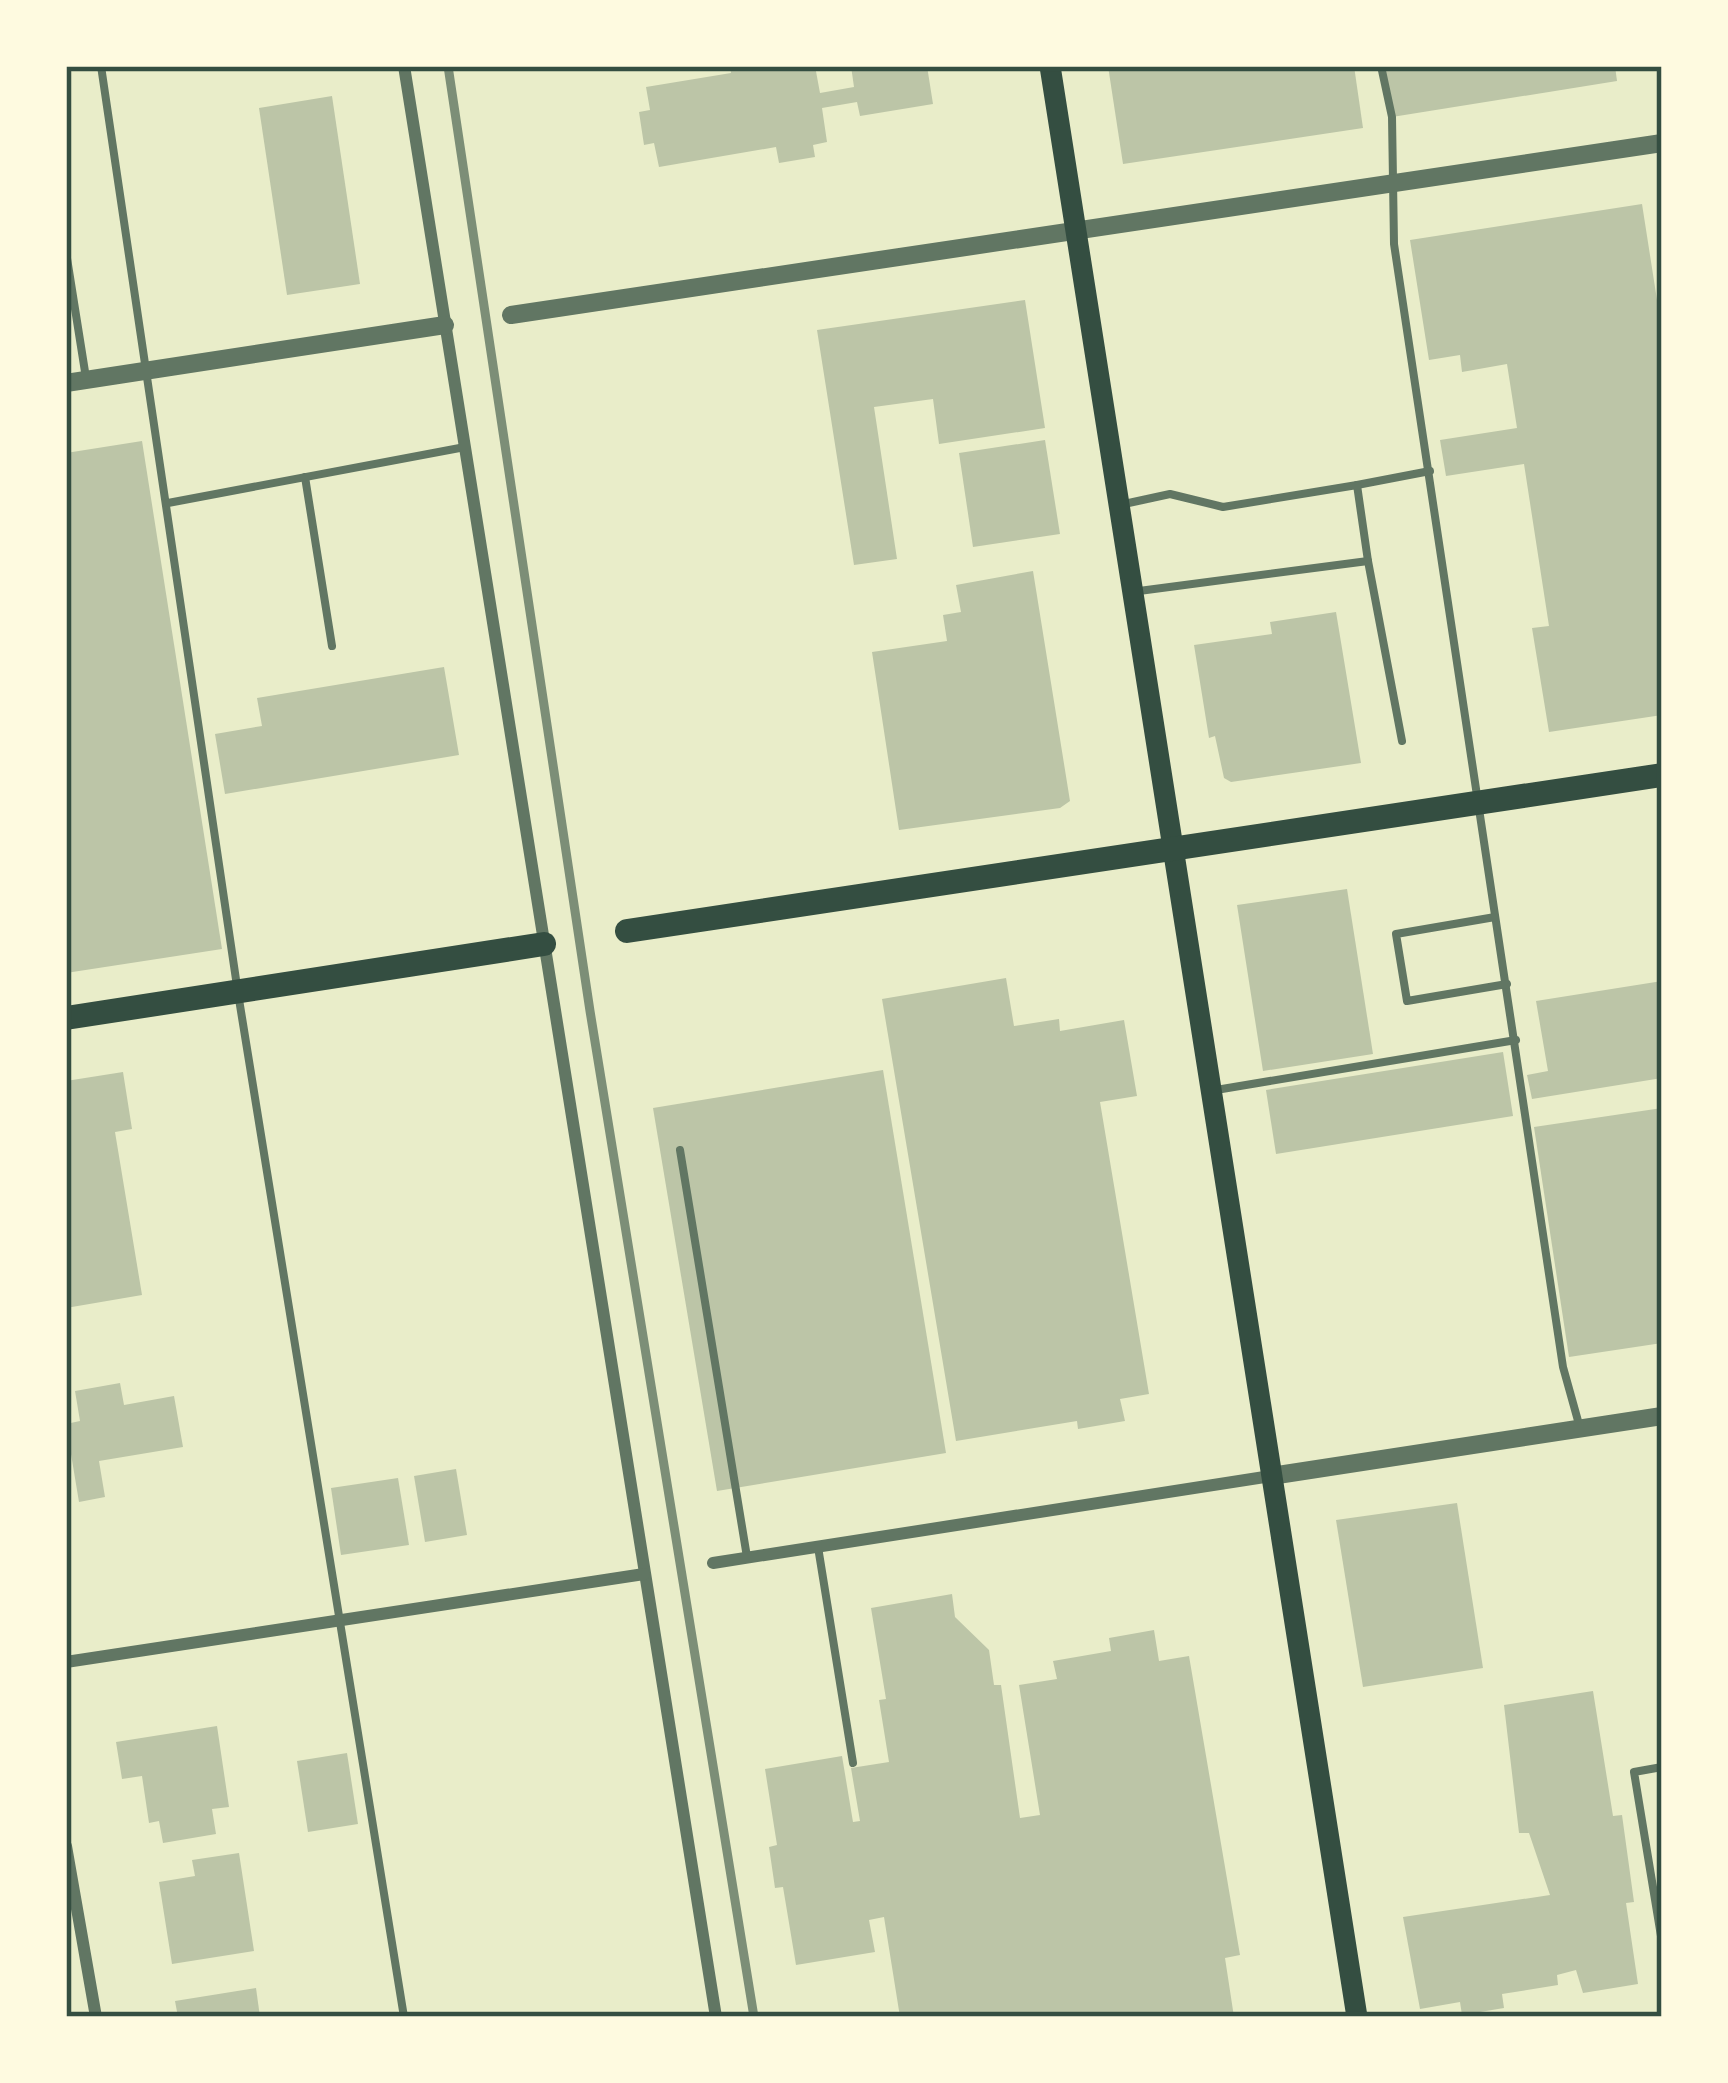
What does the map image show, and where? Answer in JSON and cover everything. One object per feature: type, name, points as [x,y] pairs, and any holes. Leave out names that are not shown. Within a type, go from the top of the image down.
[{"type":"highway","points":[[627,931],[1662,775]]},
{"type":"highway","points":[[66,1018],[544,944]]},
{"type":"main road","points":[[1050,66],[1358,2017]]},
{"type":"street","points":[[404,66],[716,2017]]},
{"type":"street","points":[[511,315],[1662,143]]},
{"type":"street","points":[[76,381],[446,325]]},
{"type":"street","points":[[713,1563],[1662,1416]]},
{"type":"street","points":[[66,1662],[644,1574]]},
{"type":"street","points":[[66,1846],[96,2017]]},
{"type":"lane","points":[[101,66],[238,993],[404,2017]]},
{"type":"lane","points":[[1382,66],[1392,117],[1394,244],[1563,1367],[1580,1428]]},
{"type":"lane","points":[[66,252],[76,381]]},
{"type":"lane","points":[[168,503],[465,447]]},
{"type":"lane","points":[[1117,505],[1170,494],[1223,508],[1430,471]]},
{"type":"lane","points":[[305,477],[332,646]]},
{"type":"lane","points":[[1357,485],[1402,741]]},
{"type":"lane","points":[[1131,592],[1368,561]]},
{"type":"lane","points":[[1496,917],[1396,934],[1406,1000],[1507,984]]},
{"type":"lane","points":[[1210,1091],[1516,1040]]},
{"type":"lane","points":[[680,1150],[747,1558]]},
{"type":"lane","points":[[818,1546],[853,1763]]},
{"type":"lane","points":[[1662,1767],[1634,1772],[1662,1942]]},
{"type":"building","points":[[730,66],[815,66],[820,93],[854,87],[851,66],[927,66],[933,104],[860,116],[857,102],[822,108],[827,142],[813,145],[815,157],[779,163],[776,147],[659,167],[654,143],[644,145],[639,112],[650,110],[646,87],[731,73]]},
{"type":"building","points":[[1108,66],[1354,66],[1363,128],[1123,164]]},
{"type":"building","points":[[1384,66],[1615,66],[1617,81],[1392,117]]},
{"type":"building","points":[[332,96],[360,284],[287,295],[259,108]]},
{"type":"building","points":[[1642,204],[1662,332],[1662,715],[1549,732],[1532,628],[1549,626],[1524,464],[1446,476],[1440,440],[1517,428],[1507,364],[1462,372],[1460,355],[1429,360],[1410,240]]},
{"type":"building","points":[[1025,300],[1045,428],[939,444],[933,399],[874,407],[897,559],[854,565],[817,330]]},
{"type":"building","points":[[1045,440],[1060,534],[973,547],[959,453]]},
{"type":"building","points":[[142,441],[222,949],[66,973],[66,453]]},
{"type":"building","points":[[1033,571],[1070,801],[1060,808],[899,830],[872,652],[947,641],[943,615],[961,612],[956,585]]},
{"type":"building","points":[[1336,612],[1361,763],[1231,782],[1224,778],[1215,736],[1209,738],[1194,645],[1272,634],[1270,622]]},
{"type":"building","points":[[444,667],[459,755],[225,794],[215,734],[262,726],[257,698]]},
{"type":"building","points":[[1347,889],[1373,1054],[1263,1071],[1237,905]]},
{"type":"building","points":[[1006,978],[1014,1026],[1059,1019],[1060,1031],[1124,1020],[1137,1096],[1100,1102],[1149,1394],[1120,1399],[1125,1421],[1078,1429],[1077,1421],[956,1441],[882,999]]},
{"type":"building","points":[[1662,981],[1662,1078],[1532,1099],[1527,1075],[1548,1071],[1536,1001]]},
{"type":"building","points":[[1503,1052],[1513,1116],[1276,1154],[1266,1090]]},
{"type":"building","points":[[883,1070],[946,1453],[717,1491],[653,1108]]},
{"type":"building","points":[[123,1072],[132,1129],[115,1132],[142,1295],[66,1308],[66,1081]]},
{"type":"building","points":[[1662,1108],[1662,1343],[1569,1357],[1534,1127]]},
{"type":"building","points":[[120,1383],[124,1405],[174,1396],[183,1447],[99,1461],[105,1497],[79,1502],[66,1424],[80,1421],[75,1391]]},
{"type":"building","points":[[456,1469],[467,1535],[425,1542],[414,1476]]},
{"type":"building","points":[[398,1478],[409,1545],[341,1555],[331,1488]]},
{"type":"building","points":[[1457,1503],[1483,1668],[1363,1687],[1336,1520]]},
{"type":"building","points":[[952,1594],[955,1617],[989,1650],[994,1685],[1001,1685],[1020,1818],[1040,1815],[1019,1685],[1057,1679],[1053,1661],[1111,1651],[1109,1638],[1154,1630],[1159,1661],[1189,1656],[1240,1955],[1225,1958],[1234,2017],[900,2017],[884,1917],[869,1920],[875,1952],[796,1965],[783,1887],[775,1888],[769,1847],[777,1845],[765,1769],[842,1756],[853,1822],[860,1821],[851,1768],[889,1762],[879,1700],[886,1699],[871,1608]]},
{"type":"building","points":[[1593,1691],[1613,1816],[1622,1815],[1634,1902],[1626,1903],[1638,1984],[1583,1993],[1576,1970],[1557,1975],[1558,1985],[1502,1994],[1504,2008],[1462,2015],[1460,2002],[1420,2009],[1403,1917],[1550,1895],[1529,1833],[1519,1833],[1504,1705]]},
{"type":"building","points":[[217,1726],[229,1807],[212,1809],[216,1834],[163,1843],[159,1821],[149,1823],[142,1776],[122,1779],[116,1742]]},
{"type":"building","points":[[347,1753],[358,1824],[308,1832],[297,1761]]},
{"type":"building","points":[[239,1853],[254,1951],[172,1964],[159,1882],[195,1876],[192,1860]]},
{"type":"building","points":[[256,1988],[260,2017],[178,2017],[175,2001]]},
{"type":"railway","points":[[448,66],[590,1011],[754,2017]]}]
